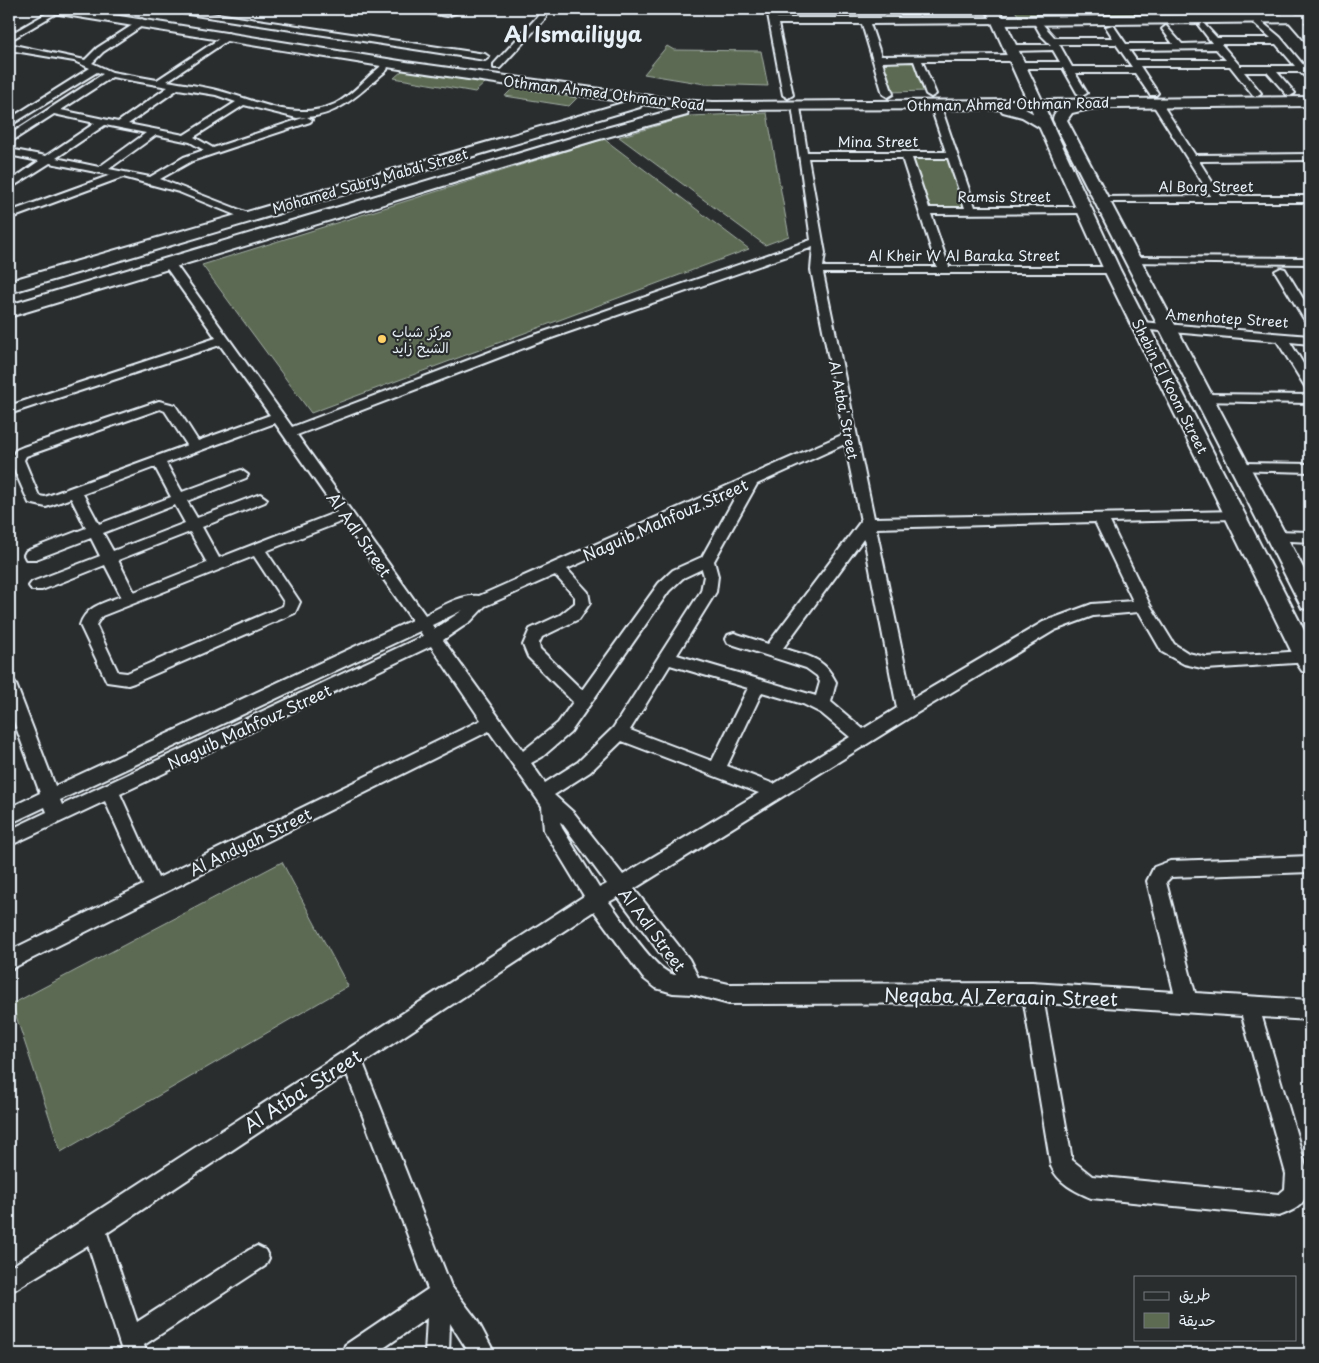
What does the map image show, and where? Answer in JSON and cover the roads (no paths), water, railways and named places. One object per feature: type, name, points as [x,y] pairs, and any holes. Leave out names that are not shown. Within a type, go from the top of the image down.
[{"type":"main road","name":"Othman Ahmed Othman Road","points":[[56,9],[142,22],[234,27],[364,46],[399,62],[491,62],[682,94],[735,95],[792,101]]},
{"type":"main road","name":"Othman Ahmed Othman Road","points":[[126,9],[185,15],[350,57],[399,62],[645,101],[713,107],[792,101],[933,99],[984,93],[1026,76],[1082,93],[1155,98],[1310,102]]},
{"type":"main road","points":[[984,93],[1006,88],[1026,76],[996,15]]},
{"type":"main road","points":[[1299,19],[1310,36]]},
{"type":"main road","points":[[350,57],[364,53],[366,49],[364,46]]},
{"type":"main road","name":"Othman Ahmed Othman Road","points":[[1026,76],[1063,103],[1098,103],[1256,93],[1310,93]]},
{"type":"main road","name":"Othman Ahmed Othman Road","points":[[846,100],[888,94],[973,104],[1026,76]]},
{"type":"main road","name":"Mohamed Sabry Mabdi Street","points":[[9,287],[645,101],[665,98],[706,99],[735,95]]},
{"type":"main road","points":[[973,104],[1019,111],[1044,124]]},
{"type":"main road","name":"Mohamed Sabry Mabdi Street","points":[[9,311],[662,116],[713,107]]},
{"type":"main road","points":[[462,154],[461,163],[469,168],[480,170]]},
{"type":"main road","points":[[404,171],[416,171],[426,174],[430,180],[426,186]]},
{"type":"street","points":[[9,38],[56,9]]},
{"type":"street","points":[[168,9],[185,15]]},
{"type":"street","points":[[408,9],[444,14],[459,11]]},
{"type":"street","points":[[234,27],[491,62],[542,17],[545,9]]},
{"type":"street","name":"Al Atba' Street","points":[[771,9],[804,155],[820,252],[816,270],[906,711]]},
{"type":"street","points":[[446,22],[459,11]]},
{"type":"street","points":[[160,82],[249,14]]},
{"type":"street","points":[[774,21],[865,21],[996,15],[1037,21],[1121,44],[1150,47],[1278,41]]},
{"type":"street","points":[[1026,76],[1055,44],[1079,31],[1299,19]]},
{"type":"street","points":[[1257,20],[1310,78]]},
{"type":"street","points":[[865,21],[888,94]]},
{"type":"street","points":[[1037,21],[1044,33],[1055,44],[1082,93]]},
{"type":"street","points":[[87,62],[100,50],[142,22]]},
{"type":"street","points":[[1203,26],[1256,93]]},
{"type":"street","points":[[1110,27],[1136,66],[1190,158],[1218,199]]},
{"type":"street","points":[[1166,29],[1200,63]]},
{"type":"street","points":[[9,47],[87,62],[110,74],[218,93],[291,114],[316,116],[345,102],[384,68],[399,62]]},
{"type":"street","points":[[1150,47],[1161,63]]},
{"type":"street","points":[[878,59],[917,59],[1026,76],[1068,67],[1136,66],[1161,63],[1200,63],[1270,69],[1302,69]]},
{"type":"street","points":[[917,59],[933,99],[971,211]]},
{"type":"street","points":[[152,180],[188,159],[280,127],[350,106],[391,73],[399,62]]},
{"type":"street","points":[[9,123],[98,68]]},
{"type":"street","points":[[1270,69],[1290,93]]},
{"type":"street","points":[[9,140],[110,74]]},
{"type":"street","name":"Shebin El Koom Street","points":[[1026,76],[1044,124],[1083,210],[1308,661]]},
{"type":"street","points":[[120,125],[177,85]]},
{"type":"street","points":[[187,138],[244,101]]},
{"type":"street","name":"Shebin El Koom Street","points":[[1098,103],[1067,110],[1060,116],[1310,602]]},
{"type":"street","points":[[52,111],[187,138],[199,142],[211,151]]},
{"type":"street","points":[[9,186],[103,122]]},
{"type":"street","points":[[102,169],[154,132]]},
{"type":"street","points":[[9,152],[152,180],[249,217]]},
{"type":"street","name":"Mina Street","points":[[804,155],[951,155]]},
{"type":"street","points":[[906,155],[944,270]]},
{"type":"street","points":[[1190,158],[1308,159]]},
{"type":"street","points":[[9,216],[123,174]]},
{"type":"street","name":"Al Borg Street","points":[[1102,200],[1310,199]]},
{"type":"street","name":"Ramsis Street","points":[[924,211],[1083,210]]},
{"type":"street","points":[[289,434],[533,340],[672,290],[817,242]]},
{"type":"street","points":[[1135,265],[1310,261]]},
{"type":"street","name":"Al Adl Street","points":[[169,263],[546,799],[568,818],[682,966],[692,985]]},
{"type":"street","points":[[1135,265],[1310,272]]},
{"type":"street","name":"Al Kheir W Al Baraka Street","points":[[816,270],[1112,270]]},
{"type":"street","points":[[1281,272],[1310,319]]},
{"type":"street","name":"Amenhotep Street","points":[[1141,326],[1310,340]]},
{"type":"street","points":[[1281,338],[1310,385]]},
{"type":"street","points":[[9,410],[223,340]]},
{"type":"street","points":[[1204,398],[1310,399]]},
{"type":"street","points":[[195,448],[170,408],[159,405],[28,450],[18,456],[17,460],[34,500],[46,502],[75,492],[195,448],[278,417]]},
{"type":"street","name":"Naguib Mahfouz Street","points":[[9,816],[466,602],[480,602],[849,437]]},
{"type":"street","points":[[158,461],[216,566]]},
{"type":"street","points":[[1240,467],[1310,468]]},
{"type":"street","points":[[31,555],[241,475]]},
{"type":"street","points":[[519,761],[551,741],[564,728],[664,587],[678,574],[707,561],[752,480]]},
{"type":"street","points":[[75,492],[130,600]]},
{"type":"street","points":[[38,586],[260,499]]},
{"type":"street","points":[[258,549],[292,602],[290,608],[128,679],[120,680],[111,675],[88,622],[98,612],[346,514]]},
{"type":"street","points":[[772,651],[867,524],[1100,516],[1234,514]]},
{"type":"street","points":[[1100,516],[1143,606],[1168,648],[1184,658],[1206,662],[1308,661]]},
{"type":"street","points":[[1276,536],[1310,537]]},
{"type":"street","points":[[546,799],[607,748],[618,733],[708,592],[711,576],[707,561]]},
{"type":"street","points":[[557,567],[583,596],[583,606],[577,612],[536,633],[532,638],[530,647],[583,701]]},
{"type":"street","name":"Naguib Mahfouz Street","points":[[9,838],[434,638],[448,626],[472,612],[480,602]]},
{"type":"street","name":"Al Atba' Street","points":[[9,1281],[94,1228],[596,899],[646,873],[906,711],[1062,619],[1092,610],[1143,606]]},
{"type":"street","points":[[734,639],[812,664],[823,672],[828,686],[822,705]]},
{"type":"street","points":[[666,658],[758,684],[822,705],[862,738]]},
{"type":"street","points":[[716,770],[758,684]]},
{"type":"street","points":[[9,687],[13,714],[57,816]]},
{"type":"street","name":"Al Andyah Street","points":[[9,961],[492,722]]},
{"type":"street","points":[[618,733],[776,792]]},
{"type":"street","points":[[110,792],[154,888]]},
{"type":"street","name":"Al Adl Street","points":[[546,799],[553,830],[596,899],[656,977],[673,984],[692,985]]},
{"type":"street","points":[[1188,1002],[1156,881],[1161,872],[1170,869],[1310,864]]},
{"type":"street","name":"Neqaba Al Zeraain Street","points":[[692,985],[729,994],[1032,993],[1310,1010]]},
{"type":"street","points":[[1032,993],[1062,1166],[1068,1174],[1091,1187],[1279,1205],[1289,1201],[1296,1194],[1297,1174],[1249,1006]]},
{"type":"street","points":[[351,1058],[442,1294],[469,1328],[483,1354]]},
{"type":"street","points":[[94,1228],[133,1347],[256,1258]]},
{"type":"street","points":[[354,1354],[442,1294]]},
{"type":"street","points":[[437,1354],[437,1333],[442,1294]]},
{"type":"place","name":"مركز شباب الشيخ زايد","points":[[382,339]]},
{"type":"district","name":"Al Ismailiyya","points":[[573,33]]}]
